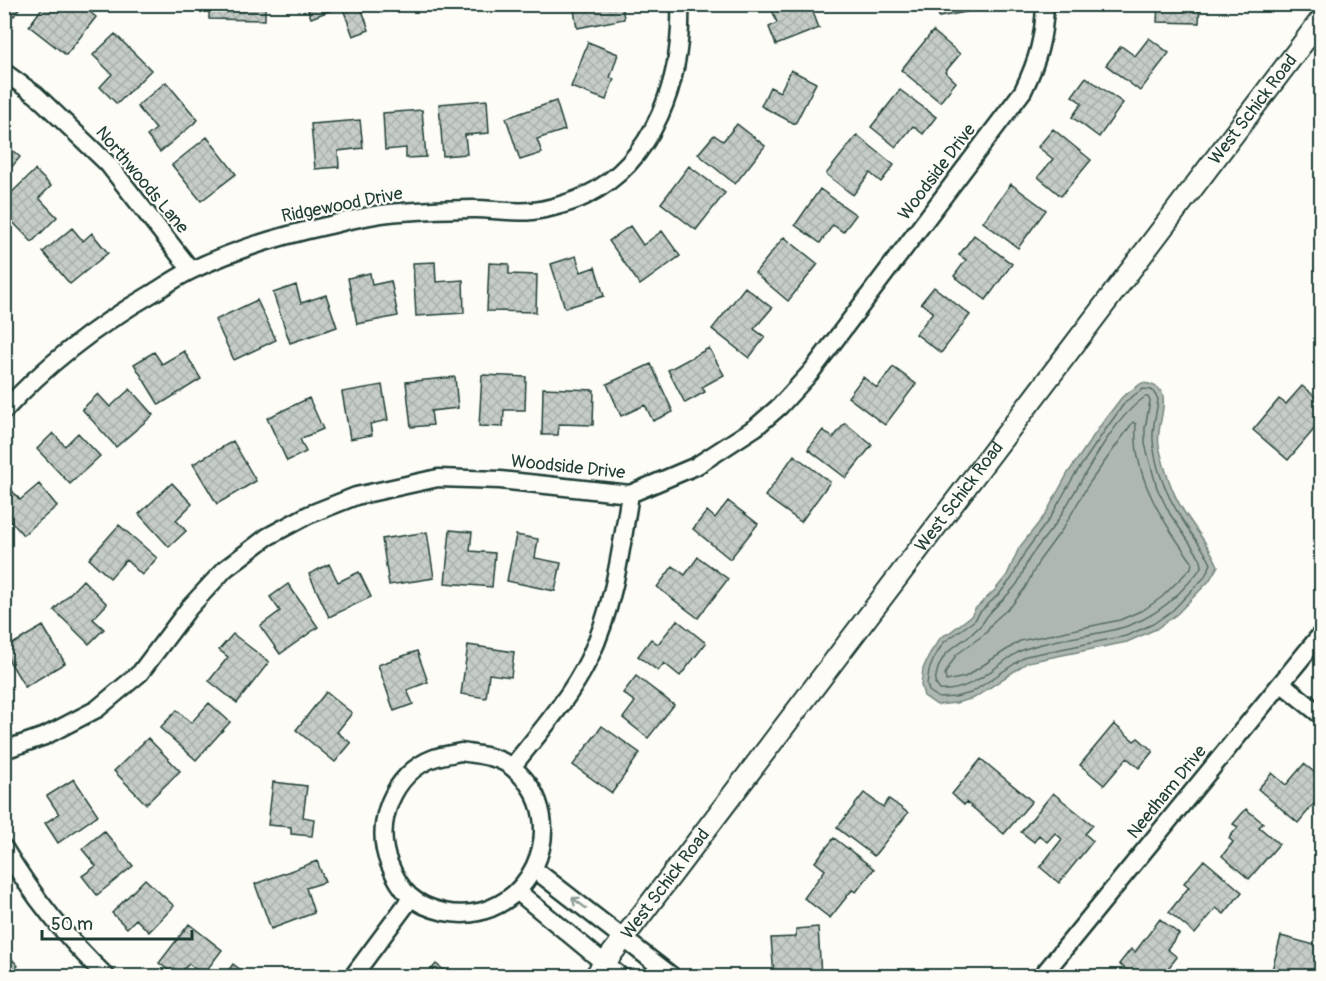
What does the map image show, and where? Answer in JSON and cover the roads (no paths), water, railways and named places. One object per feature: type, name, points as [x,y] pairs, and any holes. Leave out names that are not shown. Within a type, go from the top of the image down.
[{"type":"street","name":"Ridgewood Drive","points":[[4,411],[60,356],[113,316],[191,270],[267,240],[358,218],[398,212],[534,211],[583,198],[606,184],[626,167],[647,140],[658,118],[677,65],[680,4]]},
{"type":"street","name":"Woodside Drive","points":[[4,750],[45,736],[97,709],[140,673],[189,608],[225,570],[267,537],[330,505],[378,489],[438,478],[500,480],[630,494],[664,482],[696,466],[756,427],[780,406],[811,372],[1023,91],[1040,51],[1045,5]]},
{"type":"street","name":"West Schick Road","points":[[607,972],[625,938],[1322,18]]},
{"type":"street","name":"Northwoods Lane","points":[[4,72],[36,95],[108,164],[191,270]]},
{"type":"street","points":[[512,767],[570,692],[589,659],[612,596],[630,494]]},
{"type":"street","name":"Needham Drive","points":[[1042,976],[1322,633]]},
{"type":"street","points":[[1281,683],[1322,716]]},
{"type":"street","points":[[461,753],[489,756],[512,767],[527,784],[538,802],[544,822],[543,843],[534,869],[517,891],[495,907],[465,913],[430,909],[411,898],[395,877],[384,850],[383,822],[392,795],[409,773],[433,758],[461,753]]},
{"type":"street","points":[[4,848],[56,922],[106,976]]},
{"type":"street","points":[[534,869],[672,976]]},
{"type":"street","points":[[517,891],[607,972]]},
{"type":"street","points":[[352,976],[411,898]]},
{"type":"water","points":[[1142,383],[1154,386],[1163,398],[1158,437],[1161,454],[1177,500],[1218,566],[1209,581],[1177,614],[1156,629],[1127,642],[1028,662],[974,698],[937,705],[924,696],[921,685],[923,669],[930,653],[941,637],[971,616],[1007,575],[1019,548],[1045,515],[1068,473],[1103,422],[1122,397]]}]
